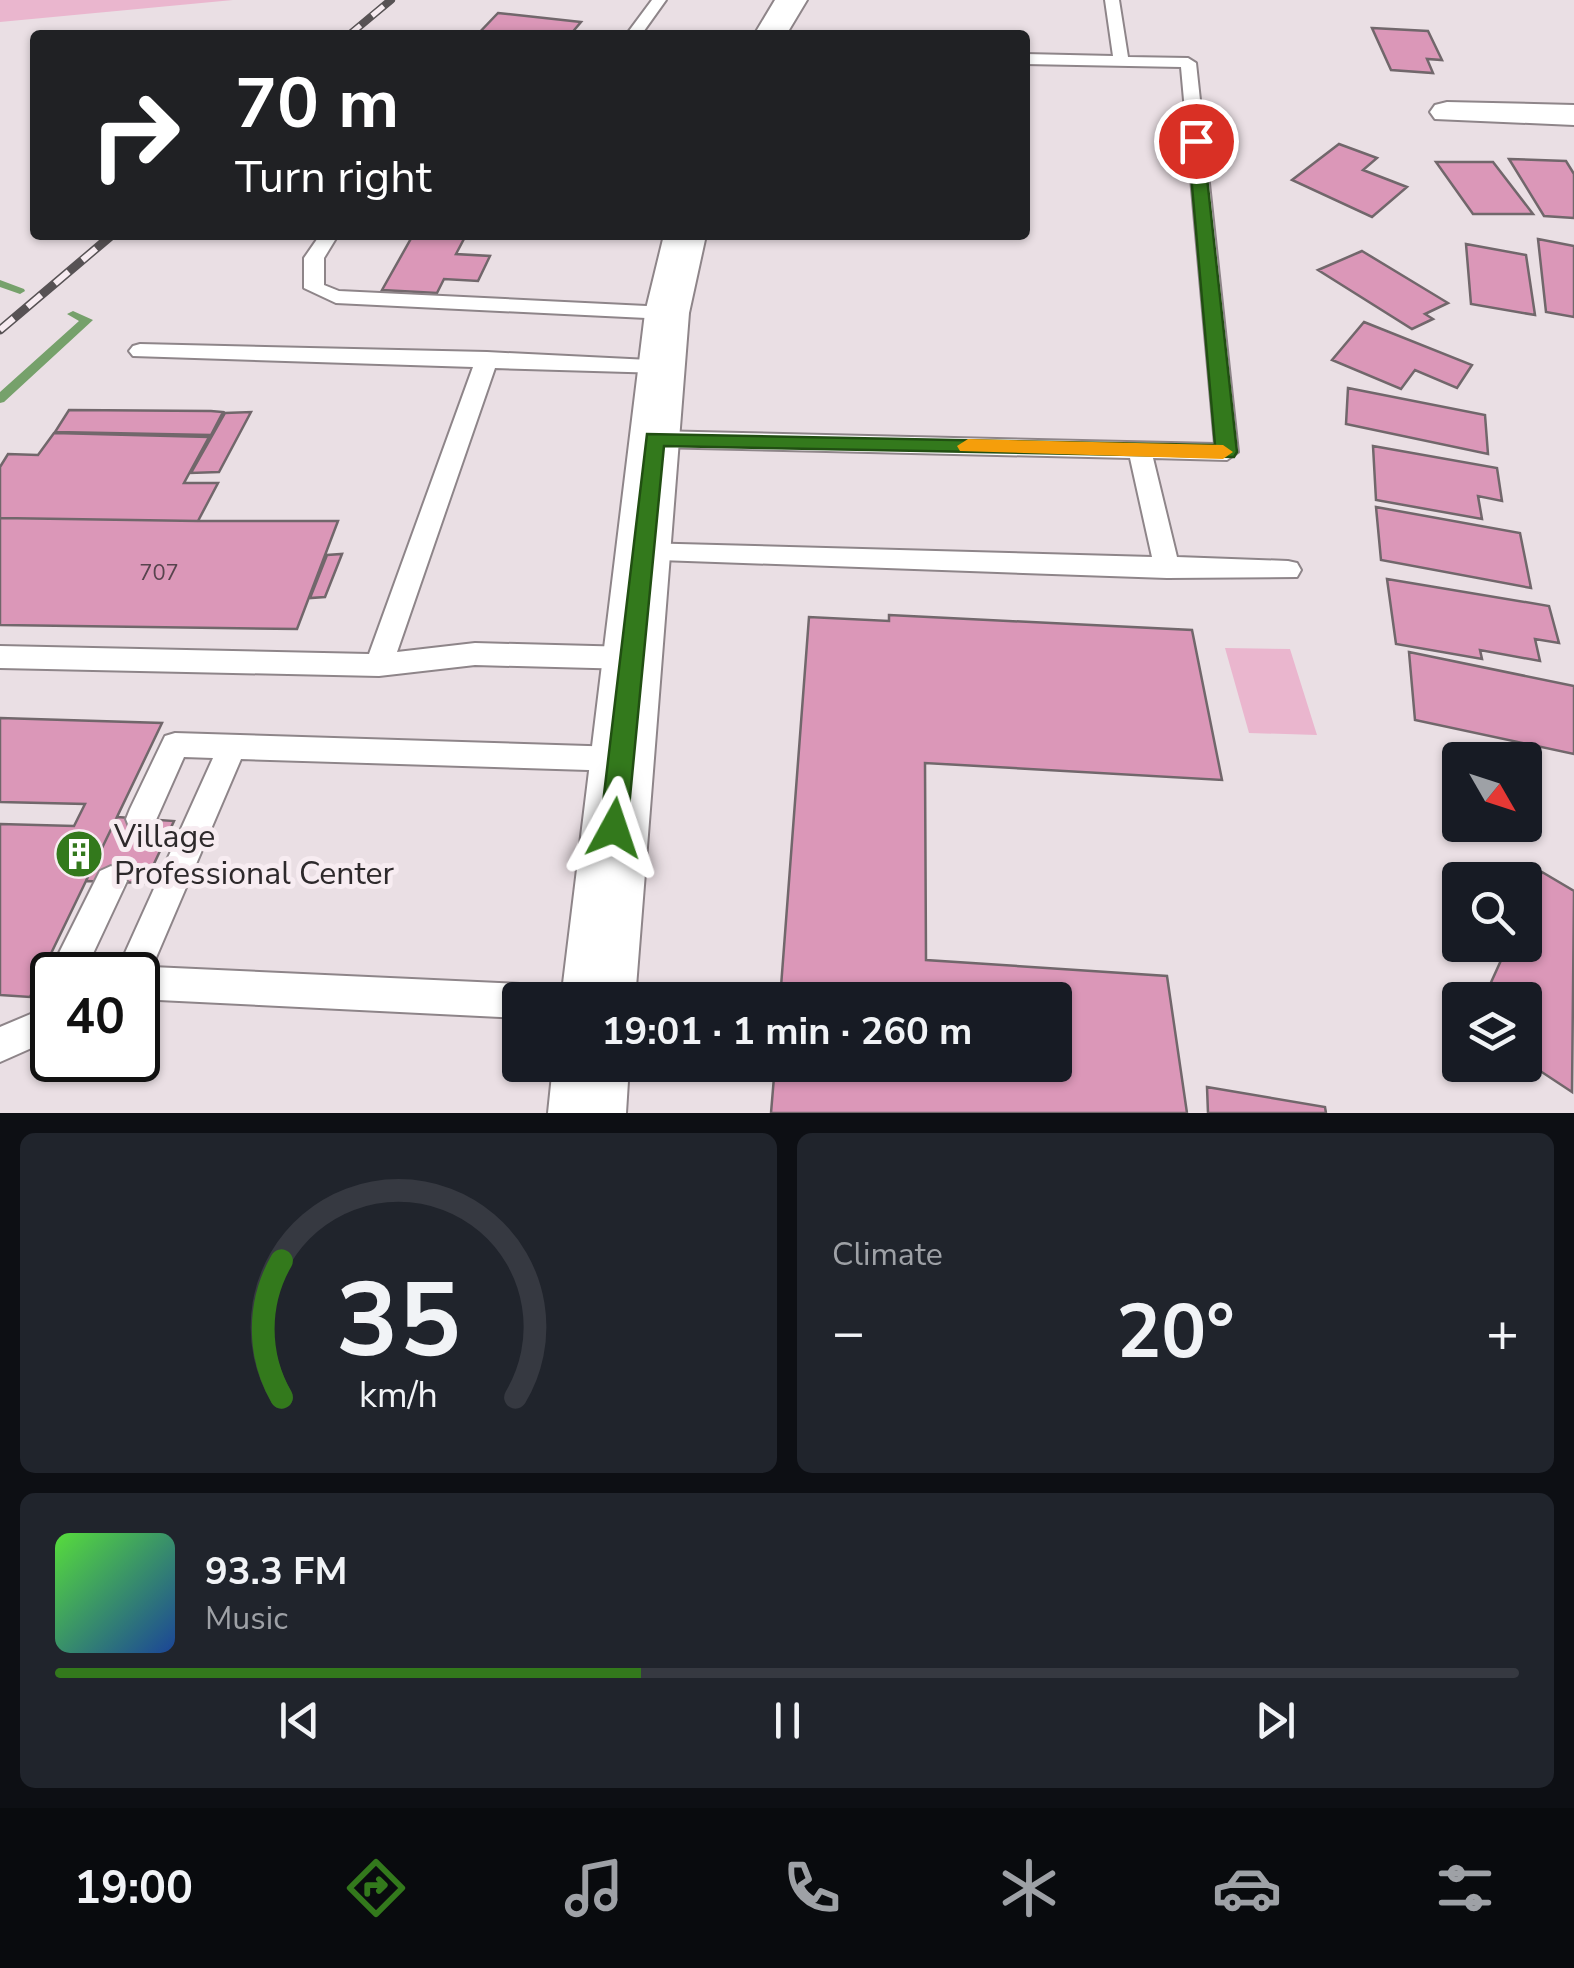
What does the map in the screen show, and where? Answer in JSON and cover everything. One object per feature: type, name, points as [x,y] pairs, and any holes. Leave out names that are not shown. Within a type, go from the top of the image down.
[{"type":"street","points":[[773,30],[791,0]]},
{"type":"street","points":[[1447,112],[1574,115]]},
{"type":"street","points":[[600,982],[665,340],[684,240]]},
{"type":"street","points":[[587,1113],[590,1082]]},
{"type":"lane","points":[[637,30],[659,0]]},
{"type":"lane","points":[[1112,0],[1121,61]]},
{"type":"lane","points":[[654,439],[1226,452],[1188,63],[1030,58]]},
{"type":"lane","points":[[326,240],[314,258],[314,288],[336,297],[665,340]]},
{"type":"lane","points":[[140,351],[487,359],[665,340]]},
{"type":"lane","points":[[379,665],[487,359]]},
{"type":"lane","points":[[1140,450],[1167,569]]},
{"type":"lane","points":[[641,552],[1288,570]]},
{"type":"lane","points":[[0,657],[379,665],[475,654],[631,658]]},
{"type":"lane","points":[[140,819],[175,745],[620,759]]},
{"type":"lane","points":[[142,952],[232,747]]},
{"type":"lane","points":[[77,952],[111,881]]},
{"type":"lane","points":[[160,984],[502,1000]]},
{"type":"lane","points":[[0,1044],[30,1028]]},
{"type":"shaded area","points":[[0,0],[233,0],[0,22]]},
{"type":"shaded area","points":[[1225,648],[1290,649],[1317,735],[1249,733]]},
{"type":"building","points":[[498,13],[581,22],[574,30],[482,30]]},
{"type":"building","points":[[1372,28],[1428,31],[1442,60],[1427,59],[1433,73],[1391,70]]},
{"type":"building","points":[[1339,144],[1377,158],[1363,170],[1407,187],[1372,217],[1292,180]]},
{"type":"building","points":[[1509,159],[1566,161],[1574,174],[1574,218],[1544,216]]},
{"type":"building","points":[[1436,162],[1493,162],[1533,214],[1473,214]]},
{"type":"building","points":[[1538,239],[1574,246],[1574,317],[1546,312]]},
{"type":"building","points":[[410,240],[463,240],[456,254],[490,256],[478,281],[444,279],[437,293],[382,290]]},
{"type":"building","points":[[1466,244],[1526,255],[1535,315],[1471,304]]},
{"type":"building","points":[[1362,251],[1448,303],[1425,314],[1433,319],[1412,329],[1318,270]]},
{"type":"building","points":[[1364,322],[1472,365],[1457,388],[1415,370],[1401,389],[1332,360]]},
{"type":"building","points":[[1348,388],[1485,415],[1488,454],[1346,424]]},
{"type":"building","points":[[69,410],[223,412],[211,435],[55,432]]},
{"type":"building","points":[[69,410],[223,412],[211,435],[55,432]]},
{"type":"building","points":[[251,412],[219,472],[191,473],[225,413]]},
{"type":"building","points":[[251,412],[219,472],[191,473],[225,413]]},
{"type":"building","points":[[54,433],[209,437],[184,483],[218,483],[198,521],[338,521],[297,629],[0,625],[0,467],[8,454],[38,455]]},
{"type":"building","points":[[54,433],[209,437],[184,483],[218,483],[198,521],[0,518],[0,467],[8,454],[38,455]]},
{"type":"building","points":[[1373,446],[1497,468],[1502,501],[1478,496],[1482,519],[1376,500]]},
{"type":"building","points":[[1376,507],[1520,533],[1531,588],[1381,560]]},
{"type":"building","points":[[0,518],[338,521],[297,629],[0,625]]},
{"type":"building","points":[[342,554],[325,597],[310,598],[327,555]]},
{"type":"building","points":[[342,554],[325,597],[310,598],[327,555]]},
{"type":"building","points":[[1387,579],[1549,606],[1559,643],[1535,639],[1540,661],[1480,650],[1482,659],[1396,644]]},
{"type":"building","points":[[889,615],[1192,630],[1222,780],[925,763],[926,960],[1167,976],[1187,1113],[771,1113],[774,1082],[1072,1082],[1072,982],[781,982],[809,617],[889,621]]},
{"type":"building","points":[[1409,652],[1574,686],[1574,754],[1542,747],[1542,742],[1518,742],[1415,720]]},
{"type":"building","name":"Village Professional Center","points":[[0,718],[162,723],[117,817],[174,821],[145,883],[86,881],[52,952],[30,952],[30,997],[0,995],[0,824],[74,826],[85,804],[0,802]]},
{"type":"building","points":[[117,817],[174,821],[145,883],[86,881]]},
{"type":"building","points":[[1542,872],[1574,891],[1572,1092],[1542,1072],[1542,982],[1491,982],[1500,962],[1542,962]]},
{"type":"building","points":[[1207,1087],[1325,1107],[1326,1113],[1208,1113]]},
{"type":"waterway","points":[[0,283],[20,291]]},
{"type":"waterway","points":[[0,399],[87,320],[73,314]]},
{"type":"railway","points":[[355,30],[391,0]]},
{"type":"railway","points":[[0,330],[106,240]]},
{"type":"slow traffic","points":[[968,446],[1223,452]]},
{"type":"place","name":"Village Professional Center","points":[[79,854]]},
{"type":"route","points":[[614,828],[654,439],[1226,452],[1196,141]]}]
